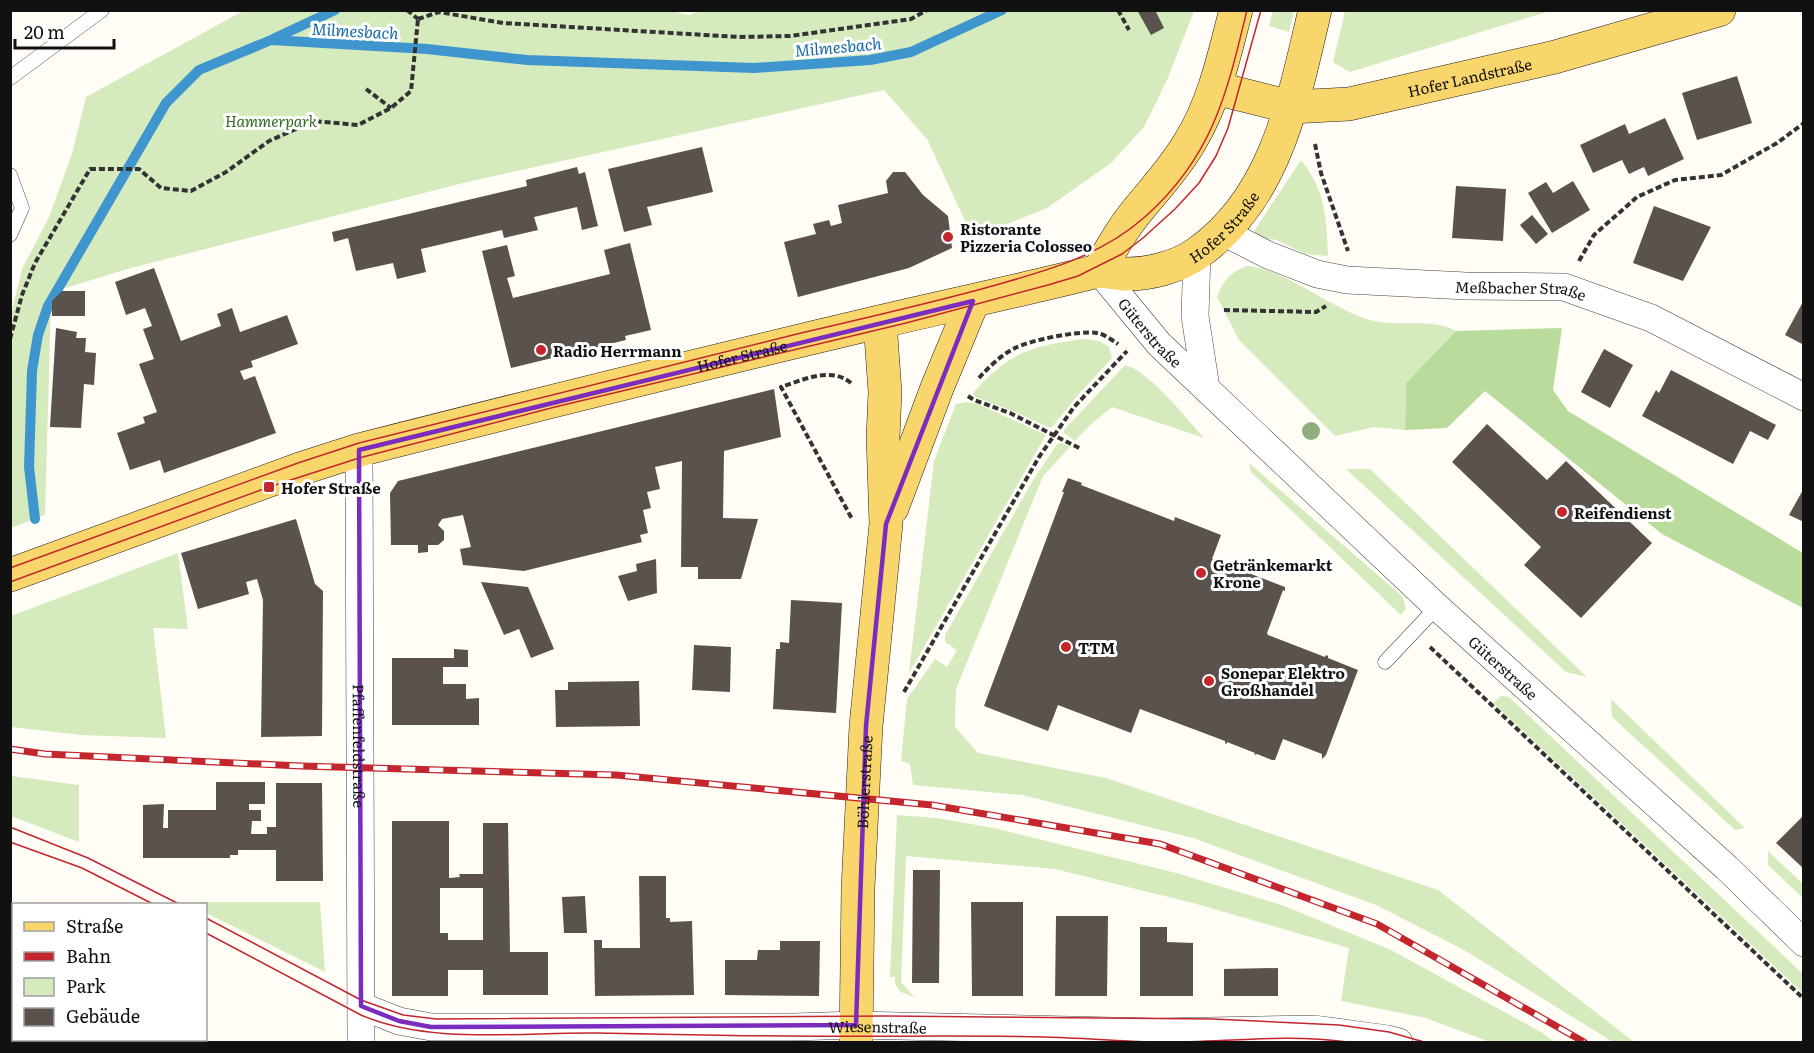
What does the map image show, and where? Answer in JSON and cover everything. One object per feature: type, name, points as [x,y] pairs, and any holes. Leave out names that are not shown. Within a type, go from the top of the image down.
[{"type":"main road","points":[[1099,271],[1114,243],[1132,217],[1178,161],[1204,116],[1215,88],[1236,10]]},
{"type":"main road","name":"Hofer Straße","points":[[10,575],[300,469],[359,450],[880,322],[1057,283],[1099,271],[1123,274],[1144,273],[1169,266],[1197,254],[1223,232],[1256,191],[1284,133],[1306,107],[1315,10]]},
{"type":"main road","name":"Hofer Landstraße","points":[[1215,88],[1306,107],[1372,100],[1555,57],[1719,10]]},
{"type":"main road","name":"Böhlerstraße","points":[[886,524],[936,388],[973,301]]},
{"type":"main road","name":"Böhlerstraße","points":[[856,1034],[858,888],[866,726],[886,524],[883,438],[885,392],[880,322]]},
{"type":"street","name":"Meßbacher Straße","points":[[1223,232],[1268,255],[1317,274],[1347,280],[1466,286],[1564,287],[1651,318],[1803,397]]},
{"type":"street","name":"Güterstraße","points":[[1197,254],[1195,324],[1206,388]]},
{"type":"street","name":"Güterstraße","points":[[1099,271],[1151,336],[1437,607],[1727,868],[1803,943]]},
{"type":"street","name":"Pfaffenfeldstraße","points":[[359,450],[361,1042]]},
{"type":"street","name":"Wiesenstraße","points":[[361,1005],[399,1021],[431,1027],[794,1027],[856,1034],[1157,1037],[1314,1029],[1392,1041]]},
{"type":"lane","points":[[10,78],[102,10]]},
{"type":"lane","points":[[10,175],[22,208],[10,235]]},
{"type":"lane","points":[[1385,662],[1437,607]]},
{"type":"path","points":[[407,10],[418,18]]},
{"type":"path","points":[[418,18],[439,11],[503,23],[739,37],[790,36],[911,19],[927,10]]},
{"type":"path","points":[[1118,10],[1129,30]]},
{"type":"path","points":[[10,339],[22,295],[35,263],[90,169],[139,169],[161,188],[192,191],[226,172],[269,141],[314,121],[358,125],[391,108],[411,91],[412,60],[418,18]]},
{"type":"path","points":[[366,89],[391,108]]},
{"type":"path","points":[[1215,310],[1316,312],[1330,304],[1340,293],[1347,280],[1351,260],[1316,154],[1306,107]]},
{"type":"path","points":[[1564,287],[1594,235],[1637,197],[1675,180],[1721,175],[1777,143],[1803,123]]},
{"type":"path","points":[[978,378],[1015,348],[1083,333],[1099,333],[1117,343],[1135,360]]},
{"type":"path","points":[[902,700],[905,691],[926,658],[1039,457],[1074,406],[1126,352]]},
{"type":"path","points":[[854,524],[782,387],[833,374],[843,377],[856,388]]},
{"type":"path","points":[[971,387],[968,395],[974,400],[1010,413],[1082,449]]},
{"type":"path","points":[[1414,631],[1803,999]]},
{"type":"highlighted area","points":[[973,301],[886,524],[866,726],[856,1025],[431,1027],[399,1021],[361,1006],[359,450]]},
{"type":"green space","name":"Hammerpark","points":[[667,10],[689,15],[702,10],[1194,11],[1167,80],[1144,127],[1111,163],[1047,208],[973,238],[927,139],[884,90],[463,183],[131,268],[62,289],[51,300],[45,515],[11,528],[11,314],[22,269],[49,217],[72,154],[86,97],[243,11]]},
{"type":"green space","points":[[1273,10],[1294,11],[1289,32],[1269,26]]},
{"type":"green space","points":[[1345,10],[1550,11],[1350,72],[1333,62]]},
{"type":"green space","points":[[1301,160],[1320,193],[1327,229],[1328,256],[1305,254],[1277,240],[1258,237],[1254,231]]},
{"type":"green space","points":[[1247,266],[1277,274],[1355,315],[1370,320],[1435,324],[1456,331],[1406,383],[1405,430],[1374,427],[1335,436],[1239,340],[1217,297],[1228,278]]},
{"type":"green space","points":[[1562,328],[1553,390],[1568,411],[1803,553],[1803,608],[1662,534],[1485,391],[1447,428],[1405,430],[1406,383],[1456,331]]},
{"type":"green space","points":[[1084,339],[1099,341],[1109,347],[1112,358],[1052,427],[975,397],[973,393],[986,379],[998,368],[1022,353],[1035,348]]},
{"type":"green space","points":[[1125,365],[1135,369],[1156,386],[1204,438],[1112,407],[1075,441],[1064,433],[1064,430]]},
{"type":"green space","points":[[966,402],[978,404],[1046,435],[909,673],[934,461],[956,404]]},
{"type":"green space","points":[[1062,443],[1070,447],[1043,476],[956,689],[955,727],[978,753],[1106,778],[1438,890],[1634,1042],[1613,1042],[1464,950],[1376,905],[1193,838],[1022,795],[913,785],[910,764],[901,761],[907,699],[935,659],[947,667],[957,650],[945,642],[945,635],[1032,482],[1057,444]]},
{"type":"green space","points":[[1249,463],[1403,597],[1406,609],[1401,615],[1251,472]]},
{"type":"green space","points":[[1346,469],[1370,469],[1587,677],[1566,672]]},
{"type":"green space","points":[[178,553],[188,629],[153,628],[166,738],[81,735],[11,727],[11,616]]},
{"type":"green space","points":[[1501,696],[1509,697],[1803,974],[1803,993],[1493,703]]},
{"type":"green space","points":[[1611,699],[1745,828],[1735,830],[1612,717]]},
{"type":"green space","points":[[11,776],[79,785],[79,842],[11,816]]},
{"type":"green space","points":[[897,815],[937,818],[994,828],[1176,873],[1282,905],[1391,950],[1541,1032],[1555,1042],[1490,1042],[1426,1018],[1341,1001],[1349,948],[1193,903],[1055,869],[906,856],[901,982],[914,997],[901,992],[895,984],[895,977],[890,977]]},
{"type":"green space","points":[[1768,851],[1803,884],[1803,898],[1768,865]]},
{"type":"green space","points":[[320,902],[325,972],[207,913],[207,903],[192,903]]},
{"type":"building","points":[[1137,10],[1155,10],[1164,28],[1151,35]]},
{"type":"building","points":[[1737,76],[1752,123],[1697,140],[1682,93]]},
{"type":"building","points":[[1665,118],[1684,159],[1648,176],[1644,167],[1629,174],[1622,160],[1593,173],[1580,145],[1625,124],[1629,134]]},
{"type":"building","points":[[702,147],[713,192],[647,207],[652,225],[624,232],[608,169]]},
{"type":"building","points":[[577,167],[579,174],[585,172],[598,226],[582,230],[577,207],[534,217],[538,230],[504,238],[502,230],[421,249],[426,272],[397,279],[393,263],[356,271],[348,238],[334,242],[332,232],[527,186],[526,180]]},
{"type":"building","points":[[893,172],[905,172],[923,195],[948,216],[952,248],[909,268],[798,297],[784,242],[816,234],[813,224],[829,220],[831,226],[842,223],[838,205],[888,193],[886,181]]},
{"type":"building","points":[[1573,181],[1590,210],[1552,233],[1528,193],[1546,182],[1553,193]]},
{"type":"building","points":[[1456,186],[1506,189],[1503,241],[1452,238]]},
{"type":"building","points":[[1654,206],[1711,227],[1683,281],[1633,263]]},
{"type":"building","points":[[1532,215],[1548,234],[1536,244],[1520,225]]},
{"type":"building","points":[[630,243],[651,330],[625,336],[626,340],[511,368],[482,251],[507,245],[515,276],[507,278],[513,298],[610,274],[604,250]]},
{"type":"building","points":[[154,268],[181,341],[221,326],[217,314],[232,308],[240,332],[287,315],[298,344],[251,361],[253,367],[240,371],[244,380],[255,376],[276,433],[164,473],[160,460],[130,470],[117,433],[145,423],[143,417],[157,412],[139,364],[154,359],[143,329],[152,326],[145,308],[126,315],[115,282]]},
{"type":"building","points":[[62,291],[85,291],[85,316],[52,316],[52,301]]},
{"type":"building","points":[[1804,300],[1804,345],[1785,335]]},
{"type":"building","points":[[56,328],[77,332],[76,338],[86,338],[85,352],[96,353],[94,385],[84,384],[81,428],[50,427]]},
{"type":"building","points":[[1604,349],[1633,365],[1610,408],[1581,392]]},
{"type":"building","points":[[1671,370],[1776,425],[1768,440],[1750,431],[1733,464],[1642,416],[1656,390],[1659,393]]},
{"type":"building","points":[[774,389],[781,437],[724,451],[723,518],[758,519],[741,579],[698,579],[698,567],[681,567],[682,461],[655,467],[660,489],[647,492],[651,508],[643,510],[648,533],[640,535],[642,542],[524,571],[463,565],[460,549],[471,547],[463,515],[442,519],[438,525],[444,531],[444,540],[438,545],[428,545],[428,552],[418,553],[418,545],[391,545],[390,493],[398,481]]},
{"type":"building","name":"Reifendienst","points":[[1487,424],[1547,480],[1566,461],[1652,543],[1581,618],[1524,565],[1541,547],[1452,462]]},
{"type":"building","points":[[1068,478],[1174,521],[1175,517],[1221,535],[1212,559],[1285,587],[1268,635],[1325,657],[1326,655],[1328,658],[1358,670],[1326,755],[1322,759],[1322,754],[1283,739],[1275,760],[1272,760],[1254,755],[1255,753],[1140,709],[1131,733],[1058,705],[1048,731],[984,706]]},
{"type":"building","points":[[1804,488],[1804,522],[1789,515]]},
{"type":"building","points":[[296,519],[315,584],[323,591],[322,736],[261,737],[263,600],[257,579],[246,582],[249,594],[198,609],[181,553]]},
{"type":"building","points":[[656,559],[657,593],[628,601],[618,576],[637,571],[636,564]]},
{"type":"building","points":[[481,582],[528,587],[554,649],[531,658],[519,629],[504,635]]},
{"type":"building","points":[[791,600],[842,603],[836,713],[773,709],[776,649],[780,649],[780,642],[789,643]]},
{"type":"building","points":[[694,645],[731,647],[730,692],[692,690]]},
{"type":"building","points":[[454,649],[468,650],[468,667],[443,667],[443,684],[466,684],[466,699],[479,698],[479,725],[392,725],[392,658],[454,658]]},
{"type":"building","points":[[639,681],[640,726],[556,727],[555,690],[568,690],[568,682]]},
{"type":"building","points":[[216,782],[265,782],[265,804],[249,804],[249,810],[261,810],[261,821],[252,821],[251,834],[267,834],[267,827],[276,827],[276,783],[322,783],[323,881],[276,881],[276,850],[238,850],[238,855],[230,855],[230,858],[143,858],[143,805],[164,804],[163,828],[168,828],[168,810],[216,810]]},
{"type":"building","points":[[1804,815],[1804,869],[1776,843]]},
{"type":"building","points":[[392,821],[449,821],[449,878],[460,877],[459,874],[483,874],[483,823],[508,823],[510,952],[548,952],[548,995],[483,995],[483,970],[448,970],[448,996],[392,996]],"holes":[[[440,888],[483,888],[483,940],[448,940],[448,933],[440,933]]]},
{"type":"building","points":[[913,870],[940,870],[939,983],[912,983]]},
{"type":"building","points":[[639,876],[666,876],[666,918],[670,918],[670,922],[692,921],[694,995],[595,996],[594,940],[602,940],[602,948],[640,948]]},
{"type":"building","points":[[585,896],[587,933],[564,933],[562,897]]},
{"type":"building","points":[[971,902],[1023,902],[1023,996],[972,996]]},
{"type":"building","points":[[1056,916],[1108,916],[1107,996],[1055,996]]},
{"type":"building","points":[[1140,927],[1167,927],[1167,942],[1193,943],[1193,996],[1140,996]]},
{"type":"building","points":[[780,941],[820,941],[819,996],[725,995],[725,960],[757,960],[758,950],[780,950]]},
{"type":"building","points":[[1278,968],[1278,996],[1224,996],[1224,969]]},
{"type":"waterway","points":[[273,39],[335,10]]},
{"type":"waterway","name":"Milmesbach","points":[[35,519],[29,467],[32,371],[38,335],[48,306],[166,103],[199,70],[271,40],[427,49],[527,60],[754,68],[870,60],[911,52],[1002,10]]},
{"type":"tram line","points":[[10,568],[359,443],[955,296],[1045,270],[1088,254],[1127,231],[1146,216],[1169,193],[1187,170],[1202,146],[1224,96],[1247,10]]},
{"type":"tram line","points":[[10,582],[269,487],[359,458],[555,407],[906,323],[1078,276],[1122,254],[1143,238],[1199,183],[1216,156],[1228,128],[1261,10]]},
{"type":"tram line","points":[[10,827],[88,858],[177,903]]},
{"type":"tram line","points":[[10,842],[82,868],[151,903]]},
{"type":"tram line","points":[[207,919],[361,1000],[403,1015],[436,1019],[885,1016],[1213,1019],[1339,1025],[1389,1032],[1424,1042]]},
{"type":"tram line","points":[[207,934],[361,1015],[388,1024],[446,1034],[1013,1036],[1154,1042],[1300,1038],[1348,1042]]},
{"type":"railway","points":[[10,749],[45,754],[301,766],[616,775],[932,805],[1160,844],[1377,924],[1584,1042]]},
{"type":"place","name":"Ristorante Pizzeria Colosseo","points":[[948,237]]},
{"type":"place","name":"Radio Herrmann","points":[[541,350]]},
{"type":"place","name":"Hofer Straße","points":[[269,487]]},
{"type":"place","name":"Reifendienst","points":[[1562,512]]},
{"type":"place","name":"Getränkemarkt Krone","points":[[1201,573]]},
{"type":"place","name":"TTM","points":[[1066,647]]},
{"type":"place","name":"Sonepar Elektro Großhandel","points":[[1209,681]]}]
